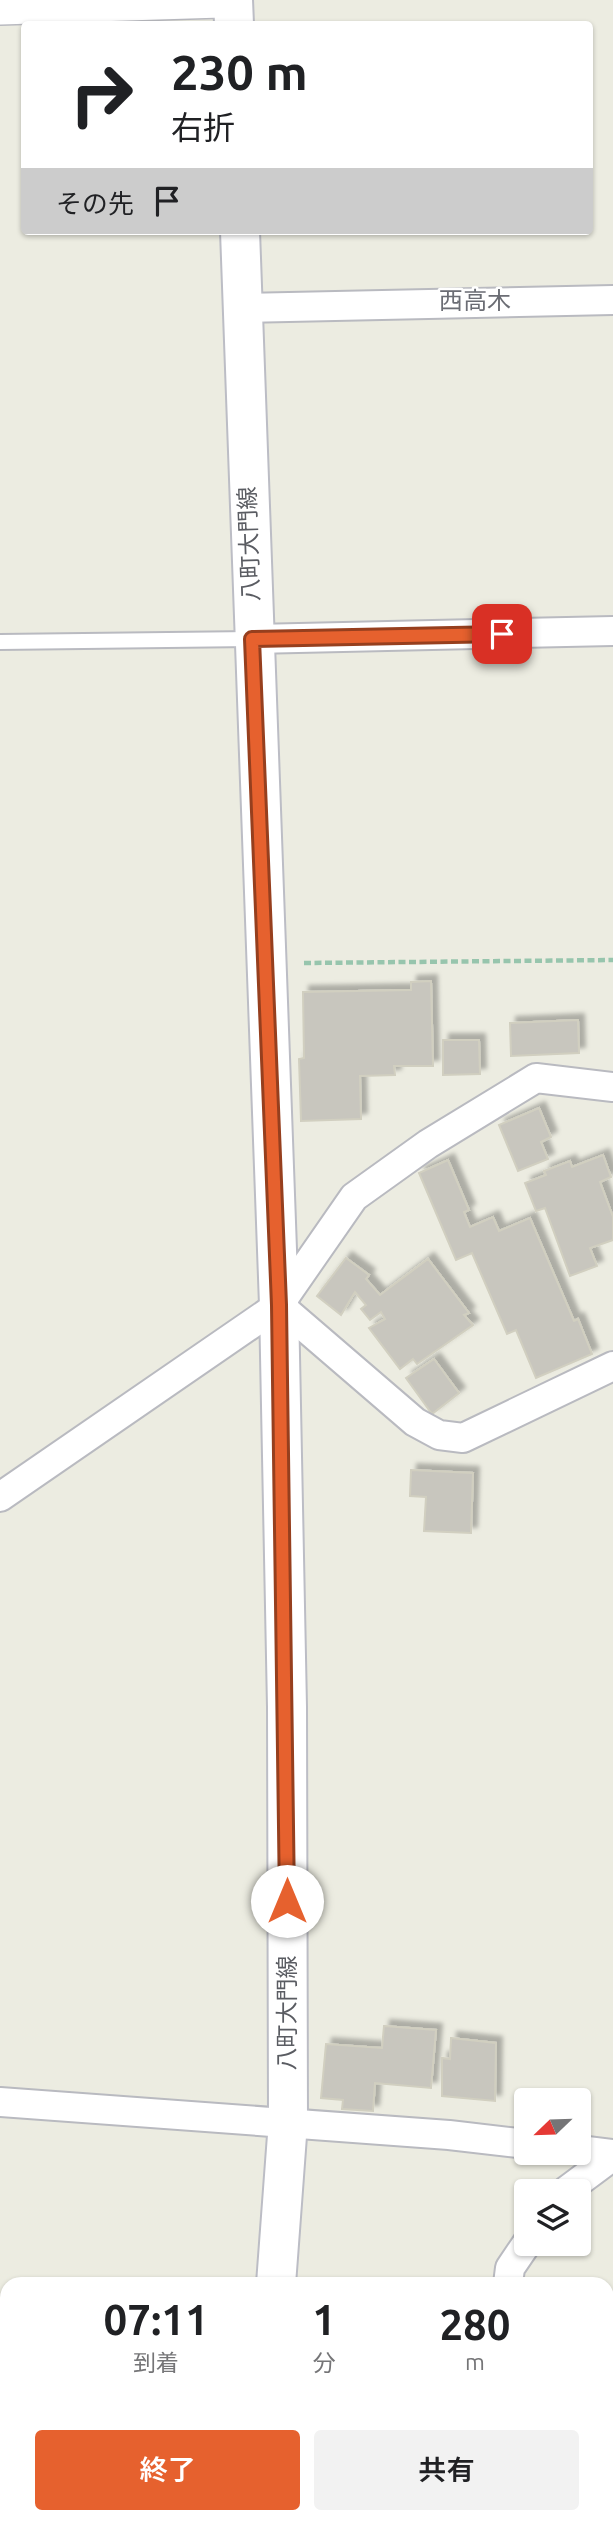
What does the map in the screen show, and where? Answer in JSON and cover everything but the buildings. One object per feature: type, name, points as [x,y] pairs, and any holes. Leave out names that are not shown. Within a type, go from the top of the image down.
[{"type":"main road","points":[[233,0],[234,21]]},
{"type":"main road","name":"八町大門線","points":[[240,235],[252,639],[279,1305],[287,1721],[288,2122],[277,2277]]},
{"type":"street","points":[[0,7],[221,0]]},
{"type":"street","points":[[242,308],[613,300]]},
{"type":"street","points":[[252,639],[613,631]]},
{"type":"street","points":[[0,1497],[279,1305],[354,1197],[428,1144],[536,1078],[613,1087]]},
{"type":"street","points":[[279,1305],[415,1423],[439,1434],[463,1438],[613,1366]]},
{"type":"street","points":[[0,2102],[288,2122],[514,2143]]},
{"type":"street","points":[[592,2152],[613,2155]]},
{"type":"street","points":[[582,2179],[613,2155]]},
{"type":"street","points":[[509,2277],[510,2268],[518,2256]]},
{"type":"lane","points":[[0,642],[252,639]]},
{"type":"path","points":[[264,964],[613,960]]},
{"type":"district","name":"西高木","points":[[475,301]]},
{"type":"route","points":[[287,1901],[287,1707],[279,1305],[252,639],[502,634]]}]
